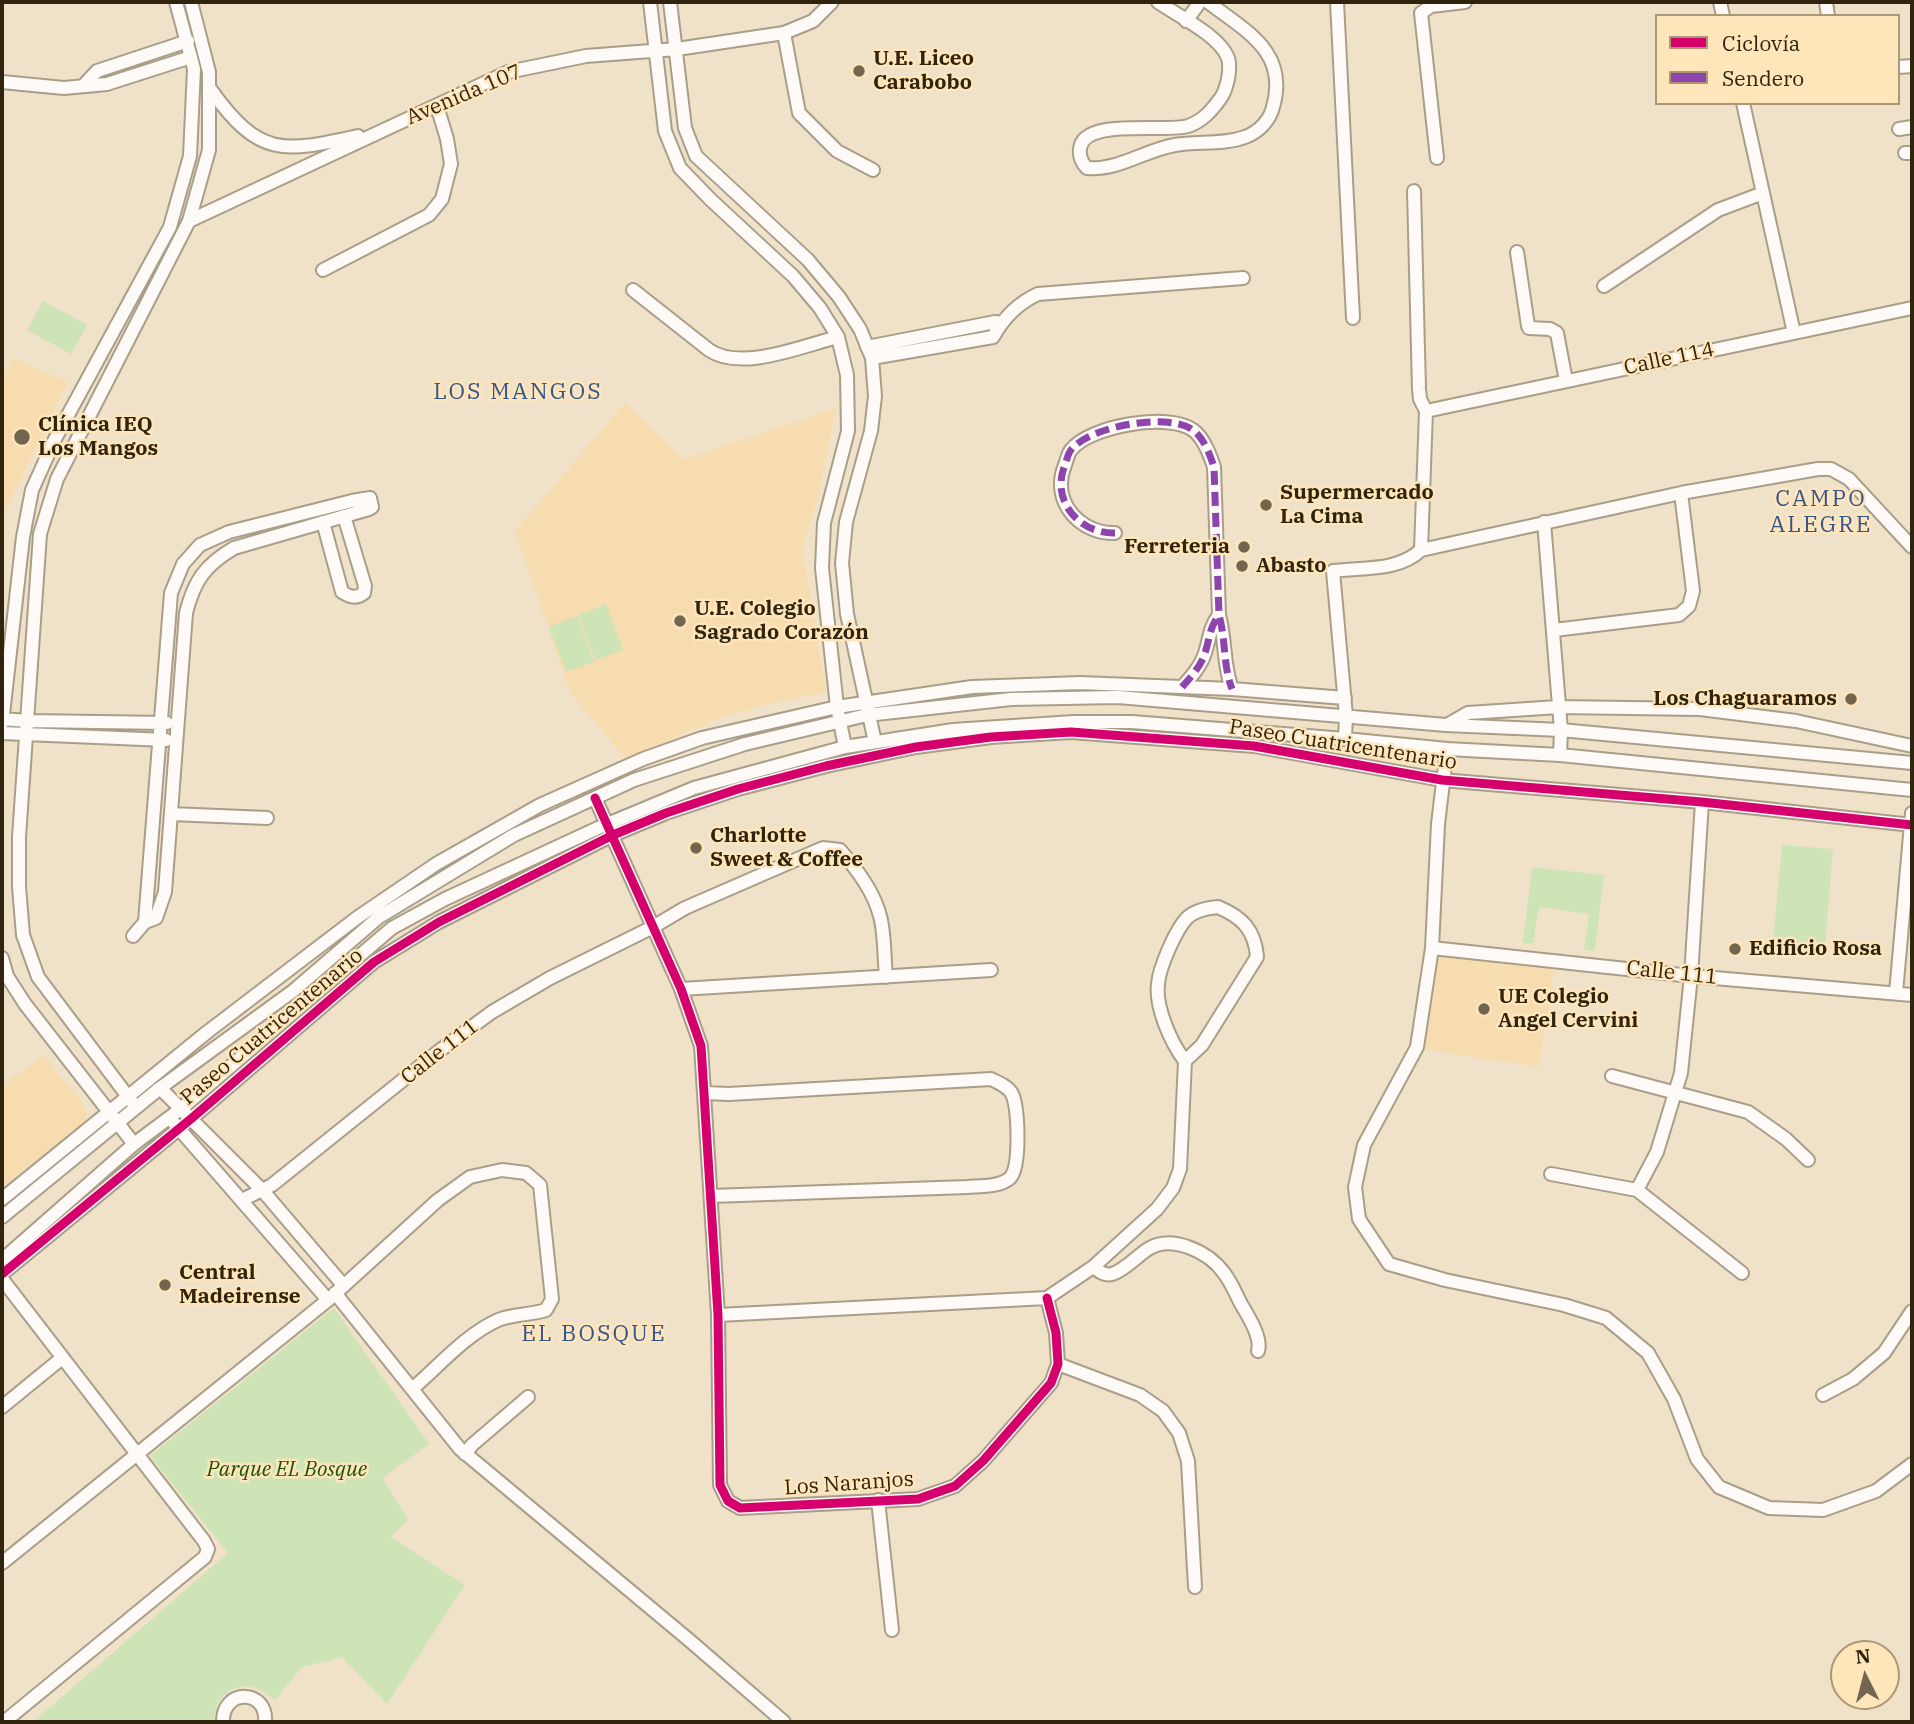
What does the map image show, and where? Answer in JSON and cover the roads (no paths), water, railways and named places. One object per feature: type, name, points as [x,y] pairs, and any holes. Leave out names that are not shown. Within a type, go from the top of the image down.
[{"type":"street","points":[[176,2],[194,69],[190,156],[170,227],[55,439],[32,489],[23,537],[2,721],[27,728],[177,741]]},
{"type":"street","points":[[136,1107],[38,977],[23,935],[19,837],[40,534],[57,479],[189,220],[209,150],[209,72],[191,2]]},
{"type":"street","points":[[650,2],[665,131],[680,168],[793,276],[820,308],[838,337],[848,375],[848,430],[824,523],[822,568],[837,707],[845,747]]},
{"type":"street","points":[[670,2],[685,128],[696,156],[808,260],[839,297],[860,329],[870,353],[875,396],[871,431],[846,522],[842,563],[847,614],[875,742]]},
{"type":"street","name":"Avenida 107","points":[[189,220],[508,72],[586,56],[677,49],[783,33],[813,21],[832,2]]},
{"type":"street","points":[[1158,2],[1206,32],[1229,59],[1224,94],[1209,113],[1187,127],[1138,127],[1096,132],[1081,144],[1079,152],[1082,164],[1087,168],[1106,167],[1155,149],[1244,137],[1258,131],[1265,123],[1272,112],[1278,81],[1269,53],[1261,43],[1208,2]]},
{"type":"street","points":[[1186,21],[1200,2]]},
{"type":"street","points":[[1337,2],[1353,318]]},
{"type":"street","points":[[1437,158],[1421,13],[1431,6],[1465,2]]},
{"type":"street","points":[[783,33],[799,113],[837,151],[873,170]]},
{"type":"street","points":[[83,86],[97,71],[188,41]]},
{"type":"street","points":[[2,82],[64,88],[107,84],[191,57]]},
{"type":"street","points":[[210,89],[232,120],[262,141],[287,147],[314,145],[382,130]]},
{"type":"street","points":[[1743,105],[1794,332]]},
{"type":"street","points":[[323,270],[429,215],[442,199],[451,164],[437,106]]},
{"type":"street","points":[[1899,129],[1912,127]]},
{"type":"street","points":[[1414,191],[1419,389],[1426,411],[1421,550]]},
{"type":"street","points":[[1604,286],[1718,210],[1763,193]]},
{"type":"street","points":[[1517,252],[1528,326],[1550,329],[1557,333],[1566,382]]},
{"type":"street","points":[[870,353],[993,337],[1001,323],[1026,300],[1038,294],[1243,278]]},
{"type":"street","points":[[634,290],[709,349],[728,359],[756,358],[838,337]]},
{"type":"street","name":"Calle 114","points":[[1426,411],[1912,308]]},
{"type":"street","points":[[1115,533],[1101,533],[1084,526],[1068,511],[1062,473],[1071,449],[1095,433],[1127,425],[1175,423],[1193,430],[1209,452],[1214,467],[1219,615],[1225,634],[1227,678],[1231,689]]},
{"type":"street","points":[[1345,739],[1345,698],[1333,571],[1402,563],[1421,550],[1544,522],[1805,470],[1831,470],[1841,473],[1858,487],[1912,547]]},
{"type":"street","points":[[1554,630],[1679,615],[1689,606],[1693,591],[1681,494]]},
{"type":"street","points":[[133,936],[145,922],[156,918],[165,892],[186,613],[191,592],[202,572],[234,548],[369,509],[372,503],[370,498],[352,500],[229,532],[200,545],[183,564],[171,593],[145,922]]},
{"type":"street","points":[[323,522],[342,592],[359,597],[364,593],[365,586],[344,516]]},
{"type":"street","points":[[1544,522],[1561,730],[1560,755]]},
{"type":"street","points":[[1182,687],[1205,655],[1210,626],[1219,615]]},
{"type":"street","points":[[1042,684],[1081,697]]},
{"type":"street","name":"Paseo Cuatricentenario","points":[[2,1217],[160,1088],[293,991],[379,917],[514,835],[634,780],[745,744],[839,722],[866,709],[972,687],[1042,684],[1182,687],[1345,698]]},
{"type":"street","name":"Paseo Cuatricentenario","points":[[2,1199],[271,983],[358,917],[436,864],[540,804],[643,759],[702,738],[837,707],[866,709],[1012,699],[1131,698],[1446,725],[1561,730],[1912,763]]},
{"type":"street","name":"Paseo Cuatricentenario","points":[[1446,725],[1468,713],[1558,707],[1700,709],[1796,721],[1912,747]]},
{"type":"street","name":"Paseo Cuatricentenario","points":[[2,1260],[134,1144],[182,1108],[392,928],[445,899],[610,829],[704,799],[953,730],[1054,723],[1132,722],[1447,750],[1560,755],[1912,790]]},
{"type":"street","points":[[1054,723],[1071,732]]},
{"type":"street","points":[[2,733],[27,728],[178,724]]},
{"type":"street","name":"Paseo Cuatricentenario","points":[[2,1274],[180,1129],[374,962],[461,910],[610,829],[694,788],[845,747],[875,742],[1071,732],[1254,746],[1442,780],[1912,821]]},
{"type":"street","points":[[1447,750],[1442,780],[1432,948],[1417,1047],[1364,1145],[1355,1187],[1359,1219],[1389,1264],[1444,1280],[1564,1305],[1606,1318],[1648,1353],[1674,1399],[1697,1459],[1719,1487],[1769,1508],[1823,1510],[1876,1491],[1912,1464]]},
{"type":"street","points":[[799,759],[815,769]]},
{"type":"street","points":[[595,798],[681,989],[701,1046],[718,1315],[1047,1298],[1093,1267],[1157,1209],[1173,1188],[1180,1169],[1185,1061],[1168,1031],[1157,985],[1169,951],[1187,918],[1201,909],[1218,907],[1235,914],[1248,925],[1256,944],[1257,957],[1202,1045],[1185,1061]]},
{"type":"street","points":[[1637,1190],[1657,1152],[1681,1073],[1691,976],[1702,802]]},
{"type":"street","points":[[171,814],[267,818]]},
{"type":"street","points":[[1896,993],[1912,821]]},
{"type":"street","name":"Calle 111","points":[[242,1200],[263,1191],[492,1012],[550,978],[653,927],[685,908],[823,848],[840,850],[854,866],[880,916],[886,977]]},
{"type":"street","name":"Calle 111","points":[[1432,948],[1691,976],[1912,995]]},
{"type":"street","points":[[2,958],[7,976],[25,1004],[134,1144]]},
{"type":"street","points":[[681,989],[991,970]]},
{"type":"street","points":[[271,983],[293,991]]},
{"type":"street","points":[[1612,1076],[1748,1112],[1786,1139],[1808,1160]]},
{"type":"street","points":[[705,1093],[729,1094],[991,1079],[1005,1086],[1013,1094],[1018,1152],[1013,1174],[1007,1181],[998,1184],[711,1196]]},
{"type":"street","points":[[160,1088],[263,1191],[335,1292],[466,1454],[784,1722]]},
{"type":"street","points":[[169,1118],[242,1200],[335,1292]]},
{"type":"street","points":[[2,1563],[335,1292],[438,1199],[470,1177],[502,1170],[527,1173],[540,1185],[552,1298],[546,1310],[532,1315],[500,1319],[477,1332],[412,1389]]},
{"type":"street","points":[[1551,1174],[1637,1190],[1742,1273]]},
{"type":"street","points":[[1093,1267],[1110,1275],[1151,1247],[1163,1244],[1184,1245],[1206,1255],[1224,1272],[1258,1339],[1258,1351]]},
{"type":"street","points":[[2,1279],[208,1549],[205,1557],[4,1722]]},
{"type":"street","points":[[1047,1298],[1056,1333],[1058,1364],[1140,1395],[1163,1411],[1179,1433],[1188,1461],[1195,1587]]},
{"type":"street","points":[[1823,1395],[1853,1379],[1884,1353],[1912,1311]]},
{"type":"street","name":"Los Naranjos","points":[[718,1315],[720,1485],[728,1501],[740,1508],[918,1499],[955,1486],[983,1461],[1051,1383],[1058,1364]]},
{"type":"street","points":[[2,1407],[62,1359]]},
{"type":"street","points":[[466,1454],[472,1445],[528,1397]]},
{"type":"street","points":[[878,1500],[891,1630]]},
{"type":"street","points":[[223,1722],[225,1708],[235,1699],[242,1697],[256,1700],[261,1705],[265,1712],[265,1722]]},
{"type":"place","name":"U.E. Liceo Carabobo","points":[[859,71]]},
{"type":"place","name":"Clínica IEQ Los Mangos","points":[[22,437]]},
{"type":"place","name":"Supermercado La Cima","points":[[1266,505]]},
{"type":"place","name":"Ferreteria","points":[[1244,547]]},
{"type":"place","name":"Abasto","points":[[1242,566]]},
{"type":"place","name":"U.E. Colegio Sagrado Corazón","points":[[680,621]]},
{"type":"place","name":"Los Chaguaramos","points":[[1851,699]]},
{"type":"place","name":"Charlotte Sweet & Coffee","points":[[696,848]]},
{"type":"place","name":"Edificio Rosa","points":[[1735,949]]},
{"type":"place","name":"UE Colegio Angel Cervini","points":[[1484,1009]]},
{"type":"place","name":"Central Madeirense","points":[[165,1285]]},
{"type":"district","name":"LOS MANGOS","points":[[518,392]]},
{"type":"district","name":"CAMPO ALEGRE","points":[[1821,512]]},
{"type":"district","name":"EL BOSQUE","points":[[594,1334]]},
{"type":"park label","name":"Parque EL Bosque","points":[[287,1470]]}]
